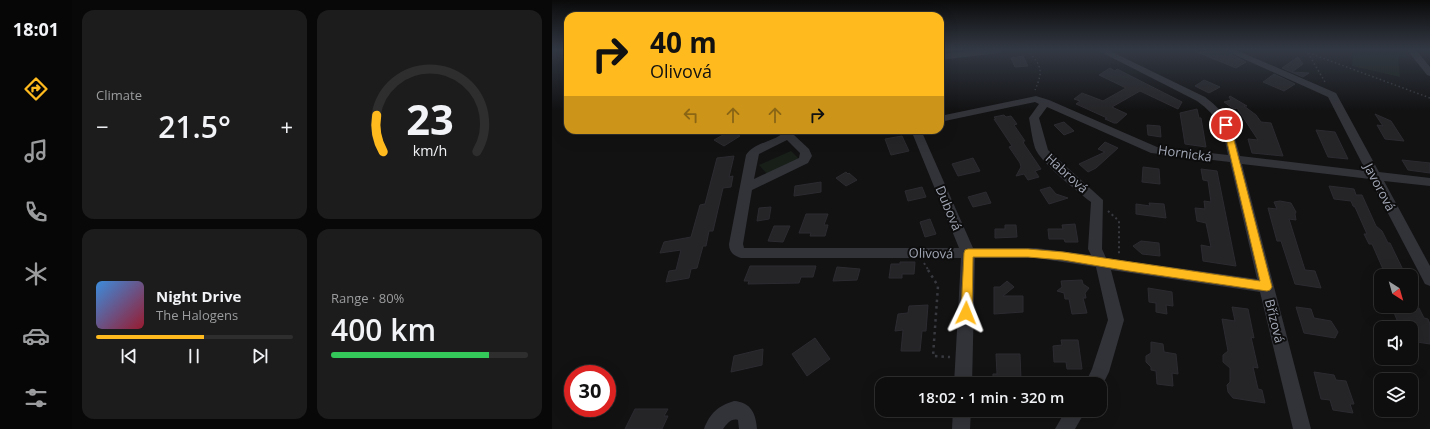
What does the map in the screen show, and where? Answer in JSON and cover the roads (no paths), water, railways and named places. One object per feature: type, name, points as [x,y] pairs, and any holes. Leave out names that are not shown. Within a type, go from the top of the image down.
[{"type":"street","name":"Břízová","points":[[1142,70],[1201,99],[1215,108],[1224,119],[1236,160],[1302,429]]},
{"type":"street","name":"Javorová","points":[[1274,70],[1330,94],[1430,280]]},
{"type":"street","name":"Hornická","points":[[944,118],[1032,98],[1045,102],[1150,148],[1166,152],[1430,182]]},
{"type":"street","name":"Habrová","points":[[1045,102],[1034,118],[1042,150],[1072,180],[1097,200],[1095,248],[1105,275],[1116,320],[1098,377]]},
{"type":"street","name":"Olivová","points":[[787,134],[753,153],[736,244],[736,248],[741,253],[1036,253],[1267,287]]},
{"type":"street","points":[[746,188],[804,160],[806,156],[805,152],[790,134]]},
{"type":"street","name":"Dubová","points":[[918,134],[968,253],[963,377]]},
{"type":"street","points":[[713,429],[721,417],[726,413],[737,410],[746,414],[748,418],[748,429]]},
{"type":"street","points":[[961,429],[962,417]]},
{"type":"street","points":[[1064,429],[1072,417]]}]
